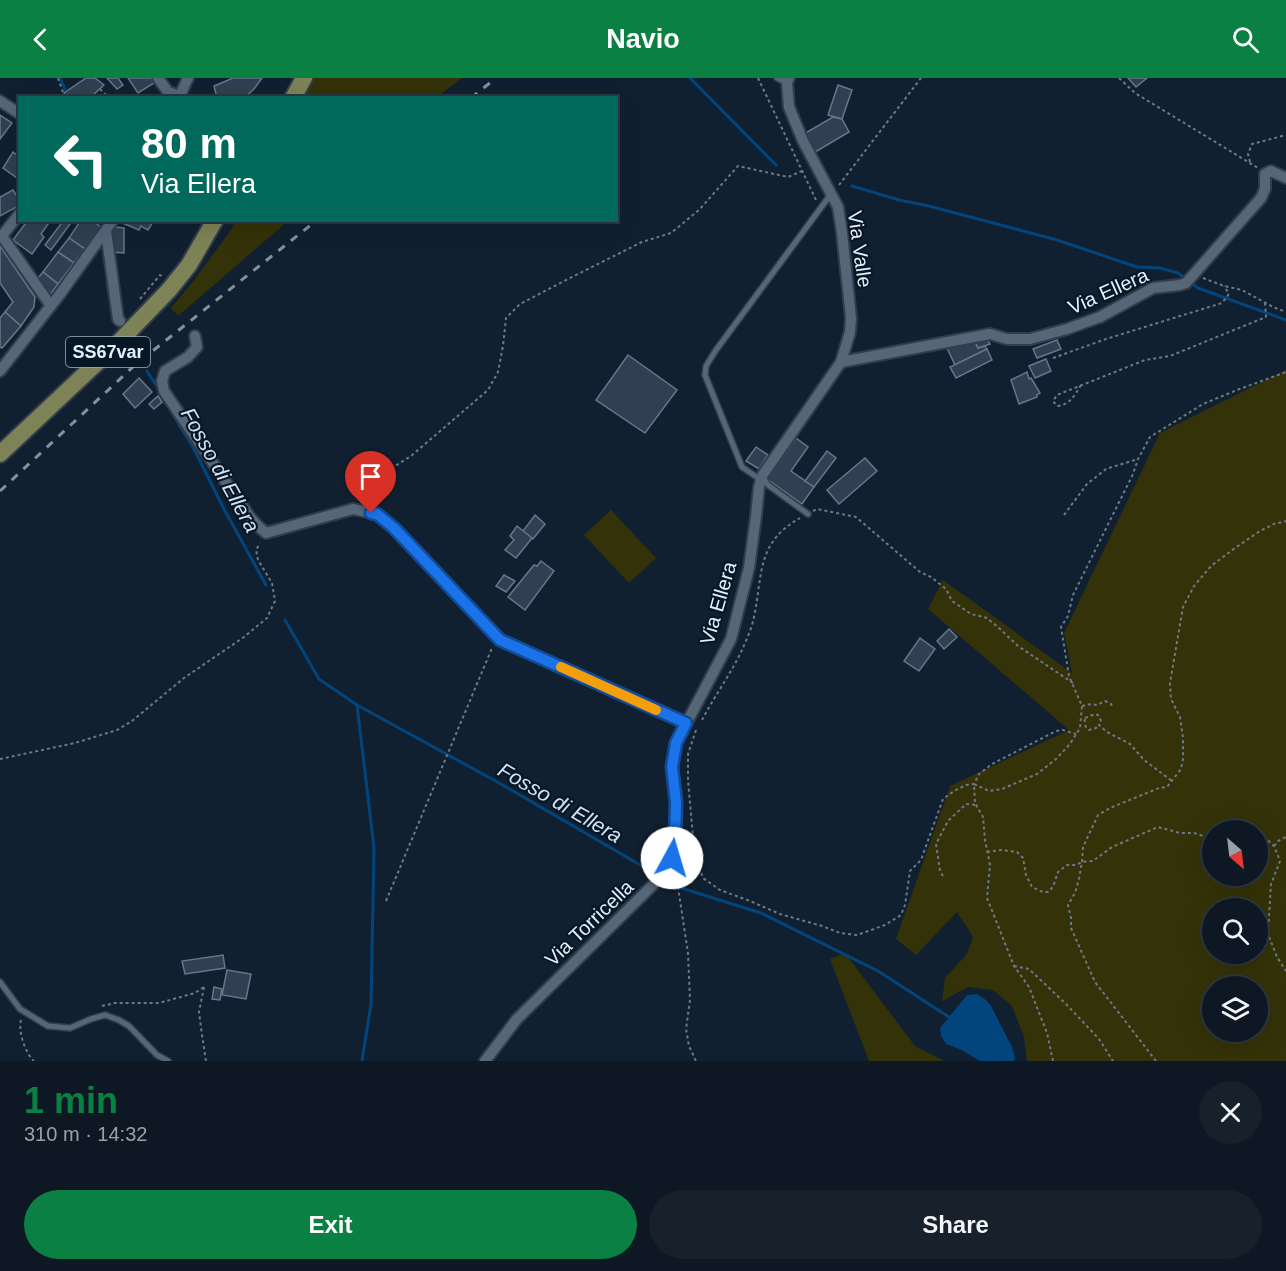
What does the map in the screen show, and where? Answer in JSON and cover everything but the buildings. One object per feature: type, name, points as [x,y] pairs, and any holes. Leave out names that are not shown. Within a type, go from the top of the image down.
[{"type":"main road","points":[[281,96],[291,78]]},
{"type":"main road","points":[[294,96],[304,78]]},
{"type":"main road","name":"SS67var","points":[[0,454],[142,319],[169,290],[189,265],[213,222]]},
{"type":"main road","name":"SS67var","points":[[204,240],[218,222]]},
{"type":"street","points":[[158,78],[168,92],[177,96]]},
{"type":"street","points":[[179,96],[188,78]]},
{"type":"street","name":"Via Valle","points":[[784,80],[789,107],[803,141],[838,207],[851,318],[850,332],[841,362]]},
{"type":"street","points":[[0,100],[18,113]]},
{"type":"street","points":[[1190,279],[1261,198],[1265,189],[1265,174],[1271,171],[1286,178]]},
{"type":"street","points":[[18,215],[1,236],[51,306]]},
{"type":"street","points":[[0,371],[51,306],[111,222]]},
{"type":"street","points":[[106,231],[120,321]]},
{"type":"street","name":"Via Ellera","points":[[686,723],[731,639],[748,568],[761,478],[841,362],[990,334],[1007,339],[1030,339],[1100,317],[1153,288],[1180,285],[1190,279]]},
{"type":"street","points":[[195,336],[197,347],[194,352],[165,371],[162,381],[164,390],[258,526],[266,532],[353,509],[377,514],[394,528],[500,640],[686,723]]},
{"type":"street","name":"Via Torricella","points":[[485,1061],[517,1019],[662,877],[672,858],[675,838],[676,802],[672,767],[676,743],[686,723]]},
{"type":"lane","points":[[808,514],[761,478],[742,467],[705,375],[706,366],[716,350],[831,194]]},
{"type":"lane","points":[[0,982],[20,1009],[48,1026],[70,1028],[91,1018],[105,1016],[119,1020],[134,1030],[157,1054],[168,1061]]},
{"type":"path","points":[[58,78],[64,96]]},
{"type":"path","points":[[758,78],[820,209]]},
{"type":"path","points":[[831,194],[921,78]]},
{"type":"path","points":[[1119,78],[1135,93],[1250,162],[1248,154],[1252,144],[1286,135]]},
{"type":"path","points":[[100,89],[107,96]]},
{"type":"path","points":[[371,513],[362,495],[365,484],[411,456],[488,390],[498,372],[506,318],[520,304],[642,242],[671,233],[699,210],[738,166],[788,177],[802,171]]},
{"type":"path","points":[[137,303],[160,274],[163,277]]},
{"type":"path","points":[[1190,279],[1242,290],[1286,312]]},
{"type":"path","points":[[1053,358],[1222,303],[1229,294],[1224,286]]},
{"type":"path","points":[[1081,385],[1071,401],[1057,406],[1053,401],[1057,395],[1081,385],[1145,360],[1170,356],[1266,317],[1265,303]]},
{"type":"path","points":[[1084,717],[1098,714],[1101,721],[1096,728],[1089,730],[1086,728],[1084,723],[1082,706],[1069,675],[1061,627],[1068,616],[1073,595],[1150,437],[1203,404],[1286,372]]},
{"type":"path","points":[[1064,514],[1087,484],[1106,469],[1138,459]]},
{"type":"path","points":[[700,722],[741,652],[754,619],[766,552],[776,536],[797,519],[817,509],[856,517],[920,572],[931,577],[946,589],[952,601],[971,614],[987,618],[1017,645],[1073,683]]},
{"type":"path","points":[[1156,1061],[1095,982],[1071,928],[1068,905],[1075,894],[1083,847],[1098,815],[1159,788],[1167,787],[1181,769],[1183,738],[1180,717],[1171,699],[1170,683],[1183,606],[1194,586],[1211,566],[1235,548],[1260,531],[1286,521]]},
{"type":"path","points":[[0,759],[75,743],[117,730],[267,618],[275,601],[272,583],[258,561],[256,550],[266,532]]},
{"type":"path","points":[[386,901],[497,637]]},
{"type":"path","points":[[1082,706],[1097,705],[1105,701],[1113,708]]},
{"type":"path","points":[[696,730],[688,754],[688,780],[694,848],[703,878],[720,890],[780,914],[840,933],[857,935],[885,925],[901,915],[910,871],[921,860],[942,799],[966,785],[974,784],[989,791],[1002,789],[1036,774],[1056,759],[1070,744],[1084,717]]},
{"type":"path","points":[[1099,725],[1130,744],[1144,760],[1172,781]]},
{"type":"path","points":[[1053,1061],[1047,1033],[1029,987],[1014,966],[987,898],[990,864],[983,817],[975,802],[974,784],[979,774],[992,764],[1056,731],[1063,730],[1076,734]]},
{"type":"path","points":[[943,876],[936,844],[943,829],[956,812],[966,804],[976,805]]},
{"type":"path","points":[[987,852],[1001,850],[1017,852],[1023,858],[1026,875],[1032,886],[1043,892],[1053,887],[1058,872],[1067,865],[1093,861],[1112,847],[1158,827],[1202,836]]},
{"type":"path","points":[[1274,846],[1286,837]]},
{"type":"path","points":[[1268,841],[1274,846],[1280,861],[1271,884],[1268,934],[1277,957],[1286,971]]},
{"type":"path","points":[[694,848],[692,860],[678,887],[688,953],[690,1000],[686,1029],[689,1046],[696,1061]]},
{"type":"path","points":[[1014,966],[1029,969],[1099,1040],[1113,1061]]},
{"type":"path","points":[[101,1006],[115,1003],[159,1003],[195,993],[204,987],[199,1012],[206,1061]]},
{"type":"path","points":[[24,1012],[19,1028],[29,1057],[34,1061]]},
{"type":"shaded area","points":[[311,78],[462,78],[438,96],[302,96]]},
{"type":"shaded area","points":[[235,222],[287,222],[178,316],[171,308],[231,230]]},
{"type":"shaded area","points":[[1286,370],[1286,1061],[1027,1061],[1024,1037],[1012,1006],[993,990],[968,987],[942,1001],[945,978],[967,954],[973,937],[957,912],[916,955],[896,939],[950,786],[1069,730],[928,609],[943,580],[1072,673],[1064,633],[1160,433]]},
{"type":"shaded area","points":[[611,510],[656,558],[629,583],[584,535]]},
{"type":"shaded area","points":[[845,953],[915,1046],[944,1061],[869,1061],[830,959]]},
{"type":"water","points":[[977,994],[991,1006],[1012,1047],[1014,1061],[980,1061],[946,1044],[941,1036],[940,1028],[967,995]]},
{"type":"waterway","name":"Fosso di Ellera","points":[[60,78],[65,89]]},
{"type":"waterway","points":[[690,78],[776,165]]},
{"type":"waterway","points":[[852,186],[1057,240],[1137,267],[1160,268],[1178,273],[1185,278]]},
{"type":"waterway","points":[[1190,282],[1198,288],[1286,320]]},
{"type":"waterway","name":"Fosso di Ellera","points":[[107,283],[111,304]]},
{"type":"waterway","name":"Fosso di Ellera","points":[[147,371],[160,391]]},
{"type":"waterway","name":"Fosso di Ellera","points":[[172,413],[194,449],[266,585]]},
{"type":"waterway","name":"Fosso di Ellera","points":[[285,620],[319,679],[357,705],[501,784],[678,887],[761,913],[878,971],[952,1019]]},
{"type":"waterway","points":[[357,705],[374,848],[371,1004],[362,1061]]},
{"type":"railway","points":[[474,96],[496,78]]},
{"type":"railway","points":[[0,491],[135,365],[314,222]]},
{"type":"slow traffic","points":[[561,667],[656,710]]},
{"type":"route","points":[[371,513],[377,514],[394,528],[500,640],[686,723],[676,743],[672,767],[676,802],[672,858]]}]
